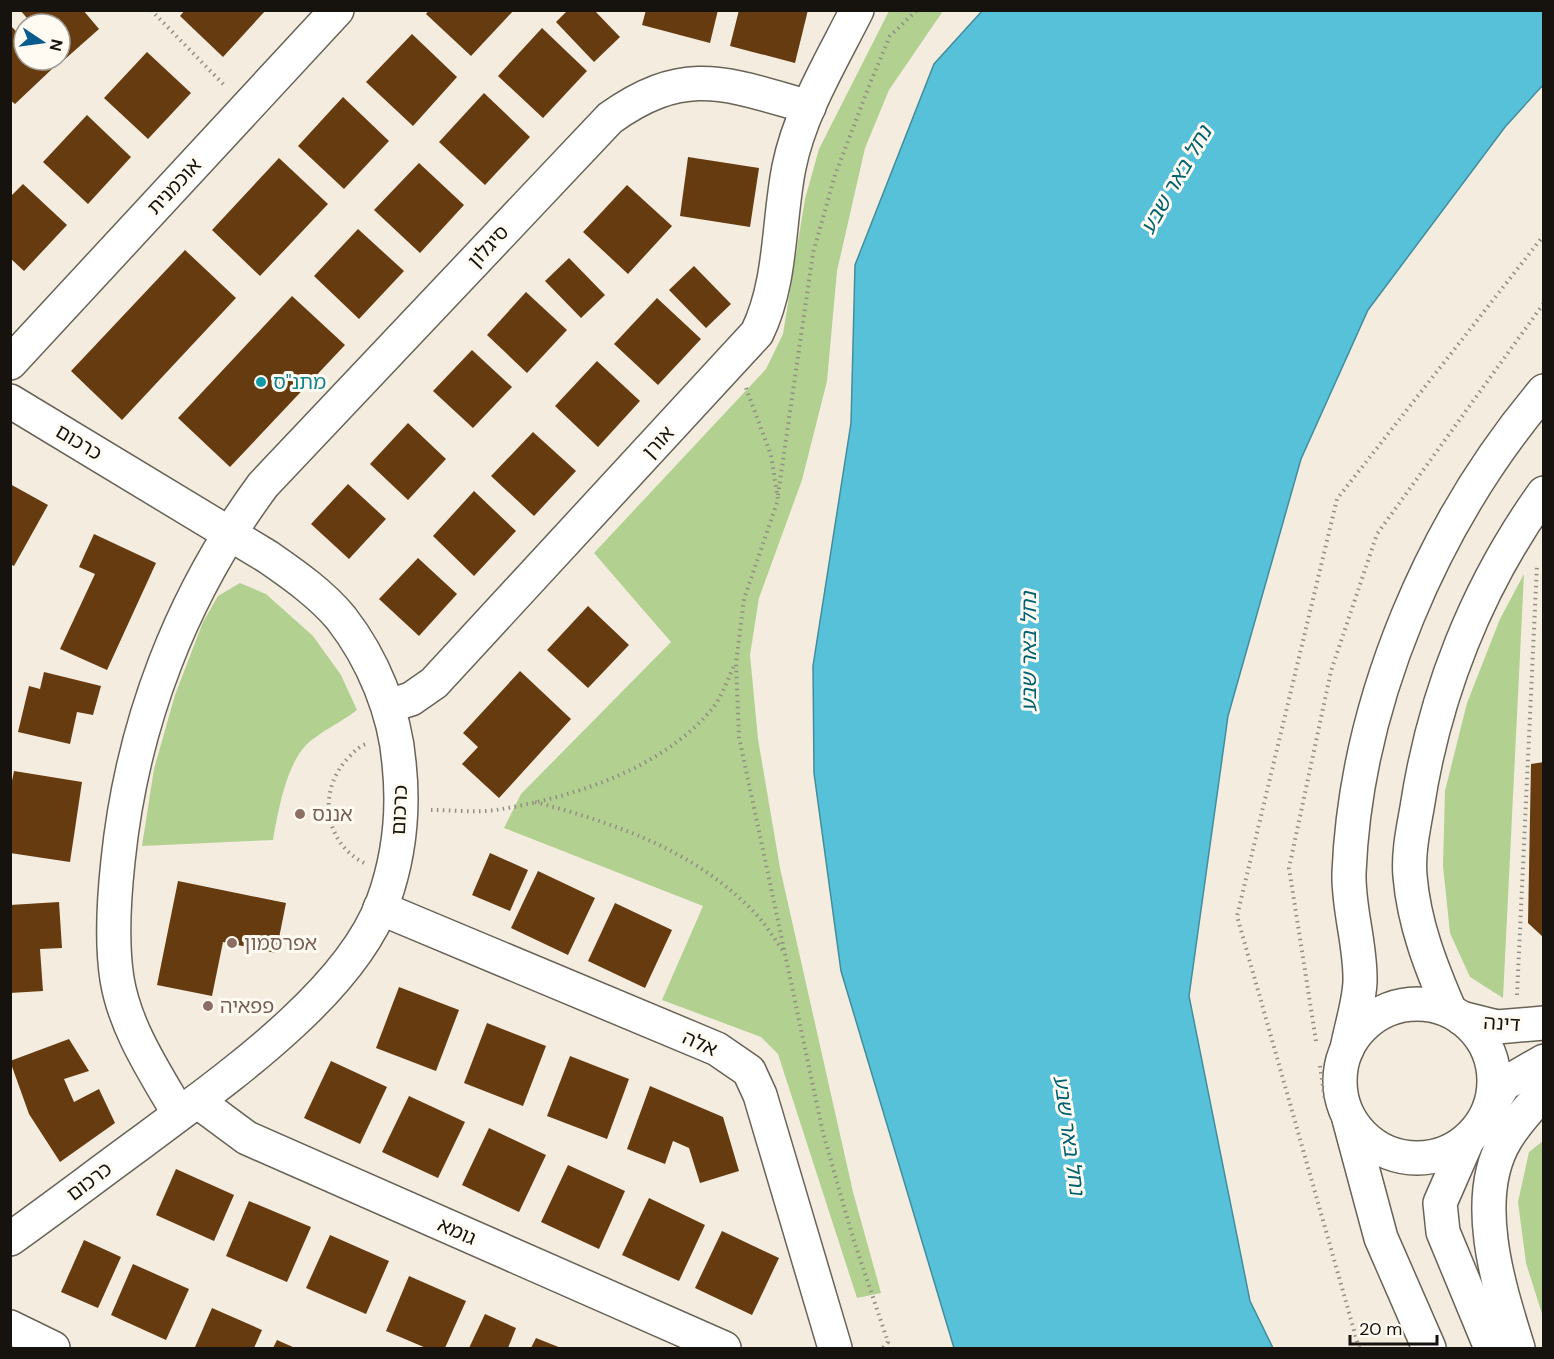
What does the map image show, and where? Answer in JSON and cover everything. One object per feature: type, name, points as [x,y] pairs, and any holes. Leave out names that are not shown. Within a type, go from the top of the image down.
[{"type":"street","name":"אוכמנית","points":[[10,363],[338,10]]},
{"type":"street","points":[[809,107],[857,10]]},
{"type":"street","name":"סיגלון","points":[[229,533],[263,485],[610,118],[651,92],[674,85],[707,83],[735,86],[809,107]]},
{"type":"street","name":"אורן","points":[[392,720],[411,699],[434,683],[735,360],[757,333],[768,311],[774,285],[790,164],[809,107]]},
{"type":"street","points":[[1429,1348],[1381,1238],[1341,1091],[1342,1070],[1360,983],[1357,931],[1349,876],[1354,821],[1365,753],[1387,668],[1425,576],[1475,486],[1544,391]]},
{"type":"street","name":"כרכום","points":[[10,401],[229,533],[307,585],[341,619],[367,661],[392,720],[402,795],[391,873],[380,908],[358,948],[315,1000],[188,1107],[10,1239]]},
{"type":"street","points":[[1456,1015],[1422,939],[1416,918],[1410,874],[1423,765],[1444,687],[1479,602],[1526,518],[1544,493]]},
{"type":"street","points":[[188,1107],[144,1053],[127,1017],[117,978],[115,886],[121,833],[141,727],[176,634],[229,533]]},
{"type":"street","name":"אלה","points":[[380,908],[717,1049],[749,1071],[760,1095],[835,1348]]},
{"type":"street","points":[[1347,1049],[1361,1029],[1380,1014],[1402,1005],[1427,1005],[1456,1015],[1476,1031],[1487,1048],[1493,1067],[1494,1087],[1490,1107]]},
{"type":"street","name":"דינה","points":[[1456,1015],[1497,1027],[1529,1025]]},
{"type":"street","points":[[1347,1112],[1360,1132],[1378,1148],[1400,1156],[1425,1158],[1448,1152],[1468,1139],[1481,1124],[1504,1084],[1544,1062]]},
{"type":"street","points":[[1518,1348],[1503,1298],[1492,1246],[1489,1198],[1493,1172],[1505,1140],[1544,1092]]},
{"type":"street","name":"גומא","points":[[188,1107],[255,1142],[724,1348]]},
{"type":"street","points":[[1468,1139],[1440,1203],[1443,1232],[1491,1348]]},
{"type":"street","points":[[10,1327],[53,1348]]},
{"type":"path","points":[[151,10],[247,108]]},
{"type":"path","points":[[890,1348],[853,1238],[823,1133],[739,737],[736,663],[744,599],[778,500],[813,253],[835,175],[874,72],[891,36],[917,10]]},
{"type":"path","points":[[735,360],[771,455],[778,500]]},
{"type":"path","points":[[1529,1025],[1537,557]]},
{"type":"path","points":[[401,810],[493,811],[582,790],[633,770],[672,745],[712,708],[736,663]]},
{"type":"path","points":[[391,873],[361,862],[340,846],[328,818],[328,792],[340,766],[392,720]]},
{"type":"path","points":[[534,802],[629,831],[708,871],[752,909],[786,955]]},
{"type":"path","points":[[883,1348],[888,1342]]},
{"type":"green space","points":[[889,11],[943,11],[889,90],[865,148],[837,271],[827,381],[802,480],[759,598],[750,655],[758,739],[780,868],[853,1192],[881,1293],[857,1298],[778,1054],[761,1037],[662,1000],[703,906],[504,828],[521,794],[671,642],[594,553],[766,369],[783,334],[805,199],[819,149]]},
{"type":"green space","points":[[1524,574],[1503,998],[1470,977],[1450,933],[1443,866],[1445,791],[1467,703],[1500,619]]},
{"type":"green space","points":[[240,583],[266,594],[313,636],[341,675],[357,710],[312,740],[300,753],[288,776],[273,840],[142,846],[154,769],[175,695],[203,622],[218,596]]},
{"type":"green space","points":[[1543,1141],[1543,1317],[1526,1263],[1518,1202],[1529,1152]]},
{"type":"water","name":"נחל באר שבע","points":[[982,11],[1543,11],[1543,85],[1505,127],[1368,310],[1301,459],[1228,716],[1189,996],[1250,1301],[1273,1348],[954,1348],[841,971],[814,773],[813,666],[851,423],[855,265],[934,64]]},
{"type":"building","points":[[20,10],[83,10],[99,29],[72,53],[72,12],[22,12]]},
{"type":"building","points":[[185,10],[266,10],[223,57],[180,16]]},
{"type":"building","points":[[429,10],[514,10],[471,56],[426,14]]},
{"type":"building","points":[[568,10],[594,10],[620,37],[594,62],[556,22]]},
{"type":"building","points":[[646,10],[718,10],[710,43],[642,25]]},
{"type":"building","points":[[739,10],[808,10],[795,63],[730,46]]},
{"type":"building","points":[[10,25],[12,27],[12,72],[49,72],[15,104],[10,100]]},
{"type":"building","points":[[542,28],[587,71],[543,118],[498,76]]},
{"type":"building","points":[[412,34],[457,77],[413,126],[366,82]]},
{"type":"building","points":[[147,52],[191,93],[148,139],[104,98]]},
{"type":"building","points":[[484,93],[530,137],[485,185],[439,142]]},
{"type":"building","points":[[343,97],[389,141],[344,189],[298,146]]},
{"type":"building","points":[[87,115],[131,157],[88,204],[43,162]]},
{"type":"building","points":[[688,157],[759,168],[750,227],[680,216]]},
{"type":"building","points":[[279,158],[328,204],[260,276],[212,230]]},
{"type":"building","points":[[419,163],[464,205],[420,253],[374,210]]},
{"type":"building","points":[[23,184],[67,225],[24,271],[10,258],[10,197]]},
{"type":"building","points":[[627,185],[672,226],[628,274],[583,232]]},
{"type":"building","points":[[358,229],[404,271],[359,319],[314,276]]},
{"type":"building","points":[[185,250],[236,298],[122,420],[71,371]]},
{"type":"building","points":[[569,258],[605,295],[581,318],[545,281]]},
{"type":"building","points":[[694,266],[731,304],[706,328],[669,290]]},
{"type":"building","points":[[526,292],[567,330],[527,373],[487,335]]},
{"type":"building","name":"מתנ\"ס","points":[[292,296],[345,345],[230,467],[178,418]]},
{"type":"building","points":[[657,298],[701,339],[658,385],[614,344]]},
{"type":"building","points":[[472,350],[512,387],[473,428],[433,391]]},
{"type":"building","points":[[597,361],[640,401],[598,447],[555,406]]},
{"type":"building","points":[[408,423],[446,459],[408,500],[370,464]]},
{"type":"building","points":[[533,432],[576,471],[534,516],[491,476]]},
{"type":"building","points":[[10,484],[48,505],[14,566],[10,564]]},
{"type":"building","points":[[348,484],[386,519],[349,559],[311,524]]},
{"type":"building","points":[[474,491],[516,531],[474,576],[433,536]]},
{"type":"building","points":[[94,534],[156,563],[107,670],[60,649],[95,574],[79,567]]},
{"type":"building","points":[[418,558],[457,594],[419,636],[379,599]]},
{"type":"building","points":[[588,606],[629,645],[588,688],[547,650]]},
{"type":"building","points":[[520,671],[571,719],[499,798],[462,764],[478,747],[463,733]]},
{"type":"building","points":[[44,672],[101,686],[93,715],[77,712],[70,744],[18,732],[29,686],[40,689]]},
{"type":"building","points":[[1544,762],[1544,938],[1528,923],[1531,764]]},
{"type":"building","points":[[14,771],[82,782],[70,862],[10,853],[10,791]]},
{"type":"building","points":[[490,853],[528,870],[510,911],[472,895]]},
{"type":"building","points":[[538,871],[595,898],[568,955],[511,928]]},
{"type":"building","points":[[178,881],[286,903],[276,953],[223,942],[212,996],[157,985]]},
{"type":"building","points":[[59,902],[62,948],[40,949],[43,991],[10,993],[10,905]]},
{"type":"building","points":[[615,903],[672,930],[645,988],[588,961]]},
{"type":"building","points":[[399,987],[459,1010],[436,1071],[376,1048]]},
{"type":"building","points":[[487,1023],[546,1046],[523,1106],[464,1083]]},
{"type":"building","points":[[69,1039],[89,1071],[64,1079],[74,1102],[99,1089],[115,1123],[60,1162],[29,1114],[10,1061]]},
{"type":"building","points":[[570,1056],[629,1079],[607,1139],[547,1116]]},
{"type":"building","points":[[331,1061],[387,1087],[360,1144],[304,1118]]},
{"type":"building","points":[[650,1086],[723,1117],[739,1171],[700,1183],[689,1148],[673,1141],[665,1164],[627,1149]]},
{"type":"building","points":[[409,1096],[465,1122],[438,1178],[382,1152]]},
{"type":"building","points":[[489,1128],[546,1155],[519,1212],[462,1185]]},
{"type":"building","points":[[568,1165],[625,1191],[599,1249],[541,1222]]},
{"type":"building","points":[[176,1169],[234,1195],[214,1241],[156,1215]]},
{"type":"building","points":[[649,1198],[705,1225],[679,1281],[622,1255]]},
{"type":"building","points":[[249,1201],[311,1227],[287,1282],[226,1256]]},
{"type":"building","points":[[722,1231],[779,1258],[752,1315],[695,1288]]},
{"type":"building","points":[[330,1235],[389,1261],[366,1314],[306,1288]]},
{"type":"building","points":[[84,1240],[121,1257],[98,1308],[61,1292]]},
{"type":"building","points":[[133,1264],[189,1289],[166,1340],[111,1315]]},
{"type":"building","points":[[409,1276],[466,1301],[445,1348],[426,1348],[386,1331]]},
{"type":"building","points":[[212,1308],[262,1330],[254,1348],[195,1347]]},
{"type":"building","points":[[485,1314],[516,1328],[508,1348],[469,1348]]},
{"type":"building","points":[[536,1338],[561,1348],[531,1348]]},
{"type":"building","points":[[277,1340],[295,1348],[273,1348]]},
{"type":"place","name":"מתנ\"ס","points":[[261,382]]},
{"type":"place","name":"אננס","points":[[300,814]]},
{"type":"place","name":"אפרסמון","points":[[232,943]]},
{"type":"place","name":"פפאיה","points":[[208,1006]]}]
